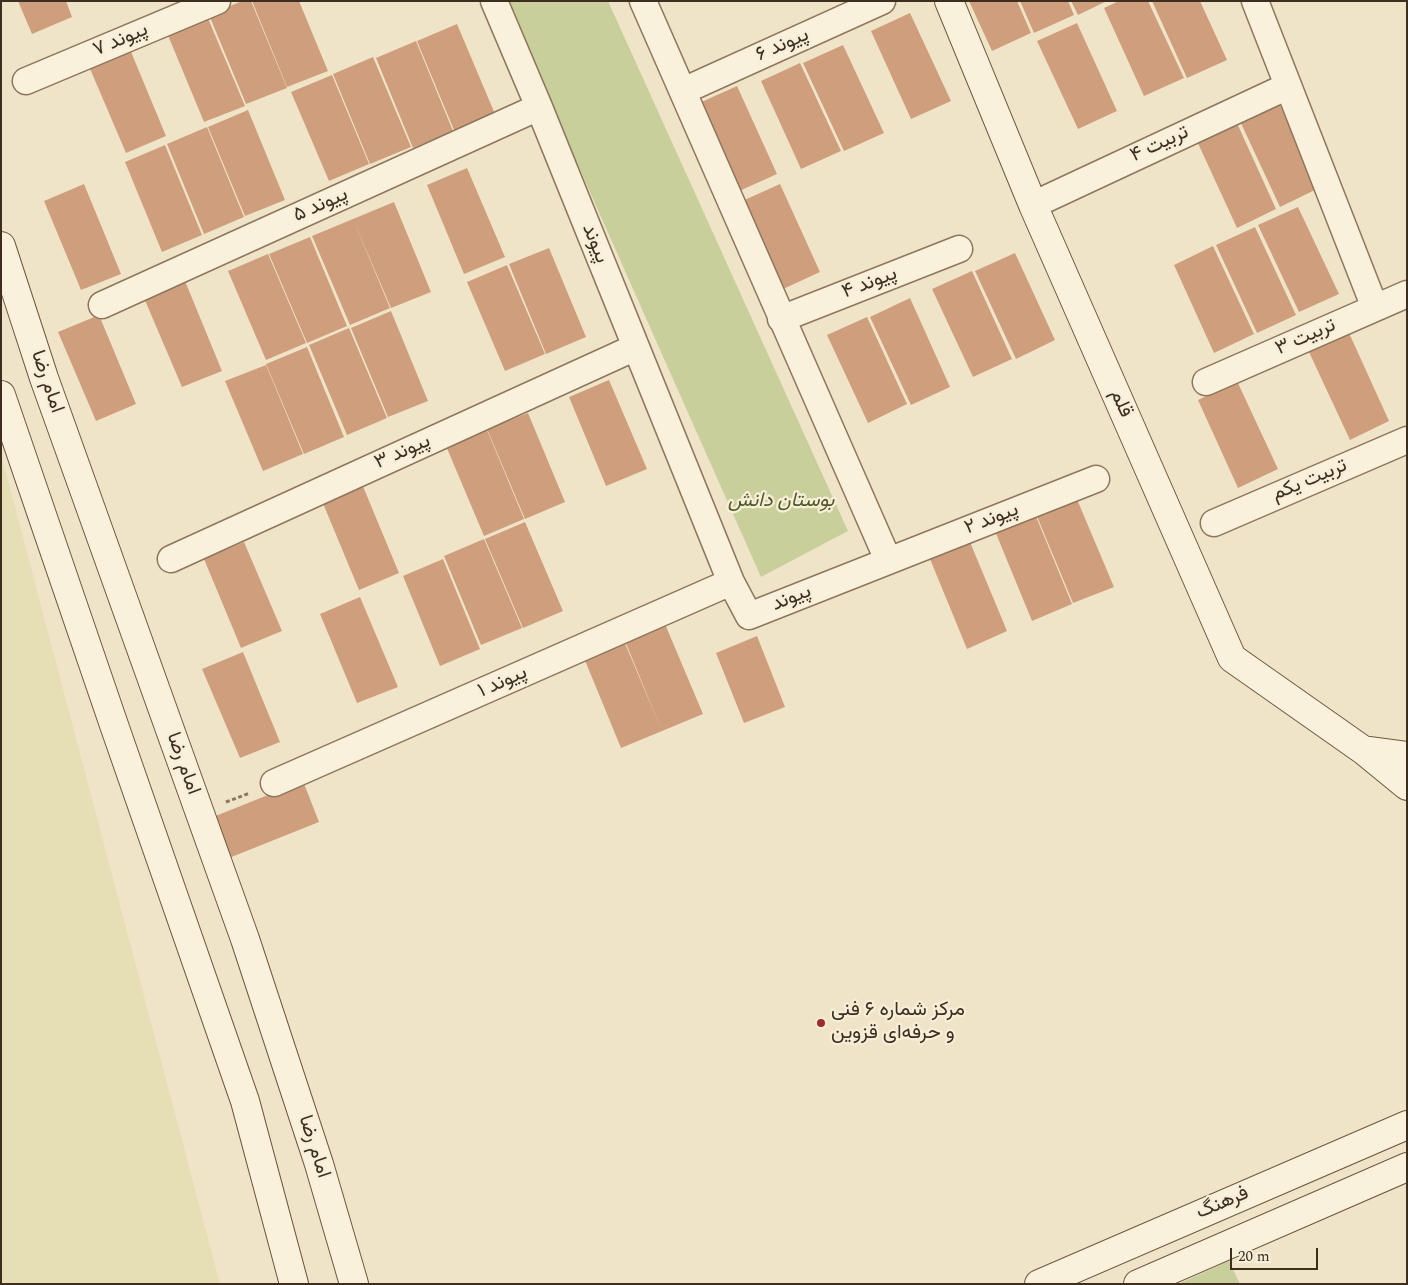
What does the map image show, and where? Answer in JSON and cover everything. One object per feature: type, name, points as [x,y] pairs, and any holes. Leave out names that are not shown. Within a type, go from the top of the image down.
[{"type":"street","name":"پیوند ۷","points":[[26,81],[217,1]]},
{"type":"street","name":"پیوند","points":[[494,1],[731,582],[749,616],[888,560]]},
{"type":"street","points":[[643,1],[888,560]]},
{"type":"street","name":"پیوند ۶","points":[[684,91],[882,1]]},
{"type":"street","name":"قلم","points":[[949,1],[1033,205],[1232,658],[1363,750],[1407,786]]},
{"type":"street","points":[[1254,1],[1375,308]]},
{"type":"street","name":"تربیت ۴","points":[[1033,205],[1288,86]]},
{"type":"street","name":"پیوند ۵","points":[[102,305],[539,108]]},
{"type":"street","name":"امام رضا","points":[[1,246],[44,378],[245,939],[319,1164],[354,1284]]},
{"type":"street","name":"پیوند ۴","points":[[781,319],[960,250]]},
{"type":"street","name":"تربیت ۳","points":[[1206,382],[1407,294]]},
{"type":"street","name":"پیوند ۳","points":[[171,559],[636,347]]},
{"type":"street","points":[[1,394],[245,1101],[294,1284]]},
{"type":"street","name":"تربیت یکم","points":[[1214,523],[1407,440]]},
{"type":"street","name":"پیوند ۲","points":[[888,560],[1096,479]]},
{"type":"street","name":"پیوند ۱","points":[[274,783],[731,582]]},
{"type":"street","name":"قلم","points":[[1363,750],[1407,756]]},
{"type":"street","name":"فرهنگ","points":[[1039,1284],[1407,1125]]},
{"type":"street","name":"فرهنگ","points":[[1138,1284],[1407,1167]]},
{"type":"path","points":[[199,812],[274,783]]},
{"type":"shaded area","points":[[1,454],[220,1284],[1,1284]]},
{"type":"green space","name":"بوستان دانش","points":[[505,1],[608,1],[848,531],[761,577]]},
{"type":"green space","points":[[1229,1261],[1240,1284],[1178,1284]]},
{"type":"building","points":[[18,1],[66,1],[72,17],[32,34]]},
{"type":"building","points":[[242,1],[251,1],[287,88],[246,104],[209,15]]},
{"type":"building","points":[[252,1],[299,1],[328,71],[287,87]]},
{"type":"building","points":[[969,1],[1017,1],[1031,33],[992,51]]},
{"type":"building","points":[[1020,1],[1068,1],[1074,15],[1034,33]]},
{"type":"building","points":[[1071,1],[1107,1],[1078,15]]},
{"type":"building","points":[[1119,1],[1148,1],[1184,78],[1144,96],[1104,8]]},
{"type":"building","points":[[1152,1],[1200,1],[1227,60],[1187,78]]},
{"type":"building","points":[[910,13],[951,101],[911,119],[871,31]]},
{"type":"building","points":[[207,16],[245,106],[204,122],[167,33]]},
{"type":"building","points":[[1077,23],[1117,111],[1078,129],[1037,41]]},
{"type":"building","points":[[457,24],[495,114],[454,130],[417,41]]},
{"type":"building","points":[[416,41],[453,131],[413,148],[376,58]]},
{"type":"building","points":[[843,45],[884,133],[844,151],[803,63]]},
{"type":"building","points":[[129,47],[166,136],[126,153],[88,64]]},
{"type":"building","points":[[373,57],[411,147],[370,164],[333,74]]},
{"type":"building","points":[[800,63],[841,151],[801,169],[761,81]]},
{"type":"building","points":[[332,75],[369,164],[329,181],[291,92]]},
{"type":"building","points":[[737,86],[777,174],[737,192],[697,104]]},
{"type":"building","points":[[1278,101],[1319,188],[1280,207],[1239,119]]},
{"type":"building","points":[[248,110],[285,200],[245,216],[208,127]]},
{"type":"building","points":[[1236,121],[1276,209],[1237,228],[1196,139]]},
{"type":"building","points":[[207,127],[244,217],[204,234],[167,144]]},
{"type":"building","points":[[165,145],[202,235],[162,252],[125,162]]},
{"type":"building","points":[[467,168],[505,257],[464,274],[427,185]]},
{"type":"building","points":[[84,184],[121,274],[81,290],[44,201]]},
{"type":"building","points":[[780,184],[820,272],[781,290],[740,202]]},
{"type":"building","points":[[394,202],[431,292],[391,308],[353,219]]},
{"type":"building","points":[[1298,207],[1339,294],[1299,312],[1258,225]]},
{"type":"building","points":[[353,219],[390,308],[350,325],[312,236]]},
{"type":"building","points":[[1255,227],[1296,315],[1257,333],[1216,245]]},
{"type":"building","points":[[310,237],[347,326],[307,343],[269,254]]},
{"type":"building","points":[[1213,246],[1254,334],[1214,353],[1174,265]]},
{"type":"building","points":[[549,248],[586,337],[546,354],[509,264]]},
{"type":"building","points":[[1015,253],[1055,340],[1016,359],[975,271]]},
{"type":"building","points":[[268,254],[306,343],[266,360],[228,271]]},
{"type":"building","points":[[507,265],[545,354],[505,371],[467,282]]},
{"type":"building","points":[[972,271],[1012,359],[973,377],[932,289]]},
{"type":"building","points":[[185,281],[222,371],[182,387],[144,298]]},
{"type":"building","points":[[910,298],[950,387],[911,405],[870,317]]},
{"type":"building","points":[[391,311],[428,401],[388,417],[351,328]]},
{"type":"building","points":[[99,315],[136,404],[96,421],[58,332]]},
{"type":"building","points":[[867,317],[907,404],[868,423],[827,335]]},
{"type":"building","points":[[349,328],[387,418],[347,435],[309,345]]},
{"type":"building","points":[[1349,333],[1389,421],[1350,440],[1309,352]]},
{"type":"building","points":[[307,347],[344,437],[304,454],[266,364]]},
{"type":"building","points":[[266,365],[303,454],[263,471],[225,381]]},
{"type":"building","points":[[609,380],[647,469],[606,486],[569,397]]},
{"type":"building","points":[[1237,381],[1278,469],[1238,488],[1198,400]]},
{"type":"building","points":[[528,413],[565,502],[525,519],[487,429]]},
{"type":"building","points":[[487,430],[524,519],[484,536],[446,446]]},
{"type":"building","points":[[362,484],[399,573],[359,590],[322,501]]},
{"type":"building","points":[[1076,497],[1114,587],[1073,603],[1036,514]]},
{"type":"building","points":[[1035,514],[1072,604],[1032,621],[995,531]]},
{"type":"building","points":[[525,522],[563,611],[523,628],[485,539]]},
{"type":"building","points":[[484,539],[522,628],[481,645],[444,556]]},
{"type":"building","points":[[244,542],[282,631],[241,648],[204,559]]},
{"type":"building","points":[[970,542],[1007,631],[967,649],[930,559]]},
{"type":"building","points":[[443,559],[480,649],[440,666],[403,576]]},
{"type":"building","points":[[360,597],[398,687],[357,703],[320,614]]},
{"type":"building","points":[[665,624],[703,714],[662,731],[625,641]]},
{"type":"building","points":[[757,636],[785,707],[744,723],[716,653]]},
{"type":"building","points":[[624,641],[662,731],[621,748],[584,658]]},
{"type":"building","points":[[243,652],[280,742],[240,758],[202,669]]},
{"type":"building","points":[[303,781],[319,822],[229,858],[213,817]]},
{"type":"place","name":"مرکز شماره ۶ فنی و حرفه‌ای قزوین","points":[[821,1023]]}]
